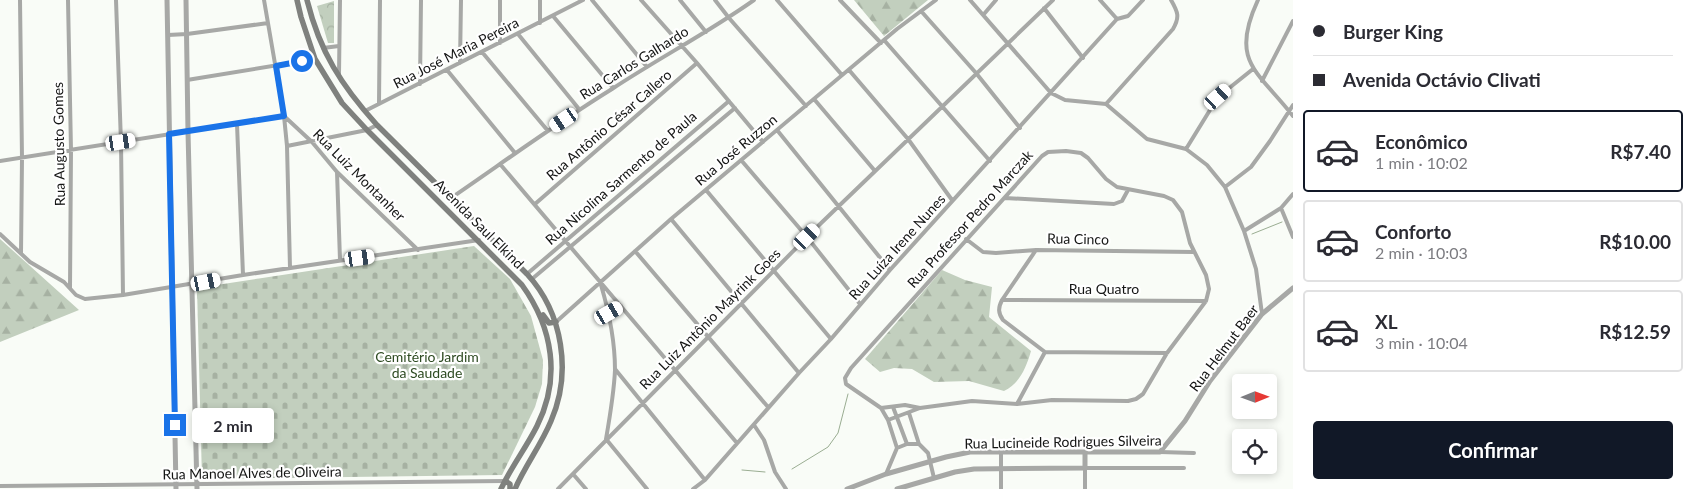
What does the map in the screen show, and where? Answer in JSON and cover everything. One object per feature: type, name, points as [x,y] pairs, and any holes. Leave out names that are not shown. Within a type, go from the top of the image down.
[{"type":"main road","name":"Avenida Saul Elkind","points":[[297,0],[316,59],[342,102],[367,130],[479,240],[522,285],[536,305],[549,344],[552,368],[549,392],[536,427],[501,489]]},
{"type":"main road","name":"Avenida Saul Elkind","points":[[307,0],[310,15],[323,48],[339,78],[377,125],[529,276],[544,297],[556,322],[562,356],[562,381],[559,396],[547,432],[515,489]]},
{"type":"main road","points":[[301,17],[310,15]]},
{"type":"main road","points":[[479,240],[486,240],[494,247],[502,250]]},
{"type":"main road","points":[[536,305],[547,322],[556,322]]},
{"type":"main road","points":[[504,481],[510,484],[510,489]]},
{"type":"street","points":[[20,0],[22,253]]},
{"type":"street","name":"Rua Augusto Gomes","points":[[68,0],[71,150],[70,288]]},
{"type":"street","points":[[116,0],[121,142],[123,295]]},
{"type":"street","points":[[167,0],[176,487]]},
{"type":"street","points":[[186,0],[197,486]]},
{"type":"street","points":[[264,0],[284,116],[287,146],[290,268]]},
{"type":"street","points":[[339,78],[340,0]]},
{"type":"street","points":[[379,104],[380,0]]},
{"type":"street","points":[[420,84],[421,0]]},
{"type":"street","points":[[460,63],[461,0]]},
{"type":"street","points":[[500,0],[500,43]]},
{"type":"street","points":[[540,0],[540,23]]},
{"type":"street","points":[[592,0],[647,66]]},
{"type":"street","points":[[641,0],[682,45],[763,142]]},
{"type":"street","points":[[680,0],[706,32]]},
{"type":"street","points":[[715,0],[806,106]]},
{"type":"street","name":"Rua Carlos Galhardo","points":[[451,198],[579,110],[647,66],[729,18],[753,0]]},
{"type":"street","points":[[777,0],[842,75]]},
{"type":"street","points":[[840,0],[882,42],[990,161]]},
{"type":"street","name":"Rua José Ruzzon","points":[[556,322],[671,219],[842,75],[936,0]]},
{"type":"street","points":[[970,0],[1050,93],[1065,100],[1106,104],[1147,139],[1186,149],[1207,164],[1224,187],[1244,231],[1256,269],[1262,314]]},
{"type":"street","points":[[984,14],[996,0]]},
{"type":"street","name":"Rua Luiz Antônio Mayrink Goes","points":[[558,489],[807,237],[1053,0]]},
{"type":"street","points":[[1100,0],[1117,19]]},
{"type":"street","name":"Rua Luíza Irene Nunes","points":[[693,489],[705,480],[952,200],[990,161],[1117,19],[1128,16],[1143,0]]},
{"type":"street","points":[[1106,104],[1173,29],[1178,20],[1178,12],[1171,0]]},
{"type":"street","points":[[1258,0],[1250,18],[1246,36],[1247,53],[1262,81],[1293,116]]},
{"type":"street","name":"Rua José Maria Pereira","points":[[365,111],[581,1]]},
{"type":"street","points":[[1044,8],[1083,58]]},
{"type":"street","points":[[921,11],[976,73],[1020,128]]},
{"type":"street","points":[[553,16],[613,88]]},
{"type":"street","points":[[1262,81],[1293,21]]},
{"type":"street","points":[[168,35],[268,24]]},
{"type":"street","points":[[518,34],[579,110]]},
{"type":"street","points":[[323,48],[339,46]]},
{"type":"street","points":[[482,52],[548,131]]},
{"type":"street","points":[[187,80],[316,59]]},
{"type":"street","name":"Rua Antônio César Callero","points":[[535,204],[697,63]]},
{"type":"street","points":[[1186,149],[1218,97],[1254,69]]},
{"type":"street","points":[[447,70],[516,153]]},
{"type":"street","points":[[849,70],[908,139],[952,200]]},
{"type":"street","points":[[814,100],[875,170]]},
{"type":"street","name":"Rua Nicolina Sarmento de Paula","points":[[529,276],[565,240],[729,101]]},
{"type":"street","points":[[1224,187],[1250,166],[1270,141],[1293,105]]},
{"type":"street","name":"Rua Nicolina Sarmento de Paula","points":[[529,276],[570,245],[735,108]]},
{"type":"street","points":[[0,162],[284,116]]},
{"type":"street","name":"Rua Luiz Montanher","points":[[284,116],[418,250]]},
{"type":"street","points":[[237,124],[243,275]]},
{"type":"street","points":[[287,146],[367,130],[377,125]]},
{"type":"street","points":[[777,130],[890,270]]},
{"type":"street","name":"Rua Professor Pedro Marczak","points":[[881,408],[846,384],[846,374],[966,239],[1042,156],[1048,152],[1066,151],[1082,153],[1106,179],[1117,187],[1156,194],[1173,200],[1182,212],[1190,243],[1206,275],[1209,289],[1206,301]]},
{"type":"street","points":[[741,160],[807,237],[860,304]]},
{"type":"street","points":[[500,164],[737,443]]},
{"type":"street","points":[[338,172],[340,260]]},
{"type":"street","points":[[706,190],[831,339]]},
{"type":"street","points":[[1005,198],[1114,204],[1122,201],[1128,190]]},
{"type":"street","points":[[1244,231],[1281,208],[1293,194]]},
{"type":"street","points":[[1281,208],[1293,238]]},
{"type":"street","points":[[671,219],[799,373]]},
{"type":"street","points":[[0,234],[30,262],[64,282],[76,295],[85,299],[123,295],[479,240]]},
{"type":"street","name":"Rua Cinco","points":[[966,239],[983,252],[996,253],[1036,250],[1194,252]]},
{"type":"street","points":[[1036,250],[1002,300],[999,314],[1003,320],[1044,352],[1168,353]]},
{"type":"street","points":[[635,252],[768,408]]},
{"type":"street","points":[[601,283],[609,313],[615,369],[606,439],[647,489]]},
{"type":"street","name":"Rua Helmut Baer","points":[[1160,452],[1185,421],[1210,380],[1262,314],[1293,288]]},
{"type":"street","name":"Rua Quatro","points":[[1002,300],[1206,301]]},
{"type":"street","points":[[888,420],[920,408],[972,400],[1017,404],[1052,400],[1128,401],[1136,399],[1144,394],[1168,353],[1206,301]]},
{"type":"street","points":[[609,313],[621,306]]},
{"type":"street","points":[[1017,404],[1044,352]]},
{"type":"street","points":[[615,369],[705,480]]},
{"type":"street","points":[[886,474],[897,448],[888,420],[881,408],[905,405],[920,408]]},
{"type":"street","points":[[894,407],[907,444]]},
{"type":"street","points":[[908,413],[919,444],[928,453],[934,478]]},
{"type":"street","points":[[754,425],[764,440],[775,472],[786,489]]},
{"type":"street","points":[[897,448],[907,444],[919,444]]},
{"type":"street","name":"Rua Lucineide Rodrigues Silveira","points":[[848,489],[886,474],[970,452],[1194,453]]},
{"type":"street","points":[[1001,452],[1001,489]]},
{"type":"street","points":[[1085,452],[1085,489]]},
{"type":"street","points":[[901,488],[915,486],[934,478],[974,469],[1184,468]]},
{"type":"street","points":[[573,474],[586,489]]},
{"type":"street","name":"Rua Manoel Alves de Oliveira","points":[[0,486],[176,487],[504,481]]},
{"type":"street","points":[[343,483],[343,489]]},
{"type":"green space","points":[[854,0],[928,0],[884,36]]},
{"type":"green space","points":[[334,1],[334,43],[328,43],[317,6]]},
{"type":"green space","points":[[0,239],[79,310],[0,342]]},
{"type":"green space","name":"Cemitério Jardim da Saudade","points":[[474,246],[510,279],[531,316],[543,360],[542,384],[535,407],[502,475],[202,479],[197,288]]},
{"type":"green space","points":[[942,270],[965,280],[992,287],[989,317],[1031,351],[1022,374],[1010,388],[1004,391],[969,381],[934,382],[912,369],[894,368],[880,372],[865,359]]},
{"type":"waterway","points":[[1252,234],[1282,222]]},
{"type":"waterway","points":[[792,469],[828,447],[838,433],[848,394]]},
{"type":"waterway","points":[[742,470],[765,472]]},
{"type":"route","points":[[175,425],[169,134],[284,116],[276,66],[302,61]]}]
